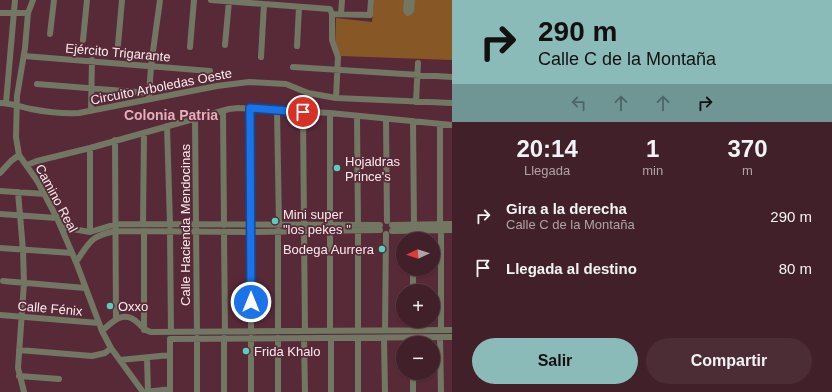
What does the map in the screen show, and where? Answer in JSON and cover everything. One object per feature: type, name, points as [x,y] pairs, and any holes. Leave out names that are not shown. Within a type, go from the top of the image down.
[{"type":"street","points":[[3,103],[15,0]]},
{"type":"street","name":"Camino Real","points":[[33,0],[28,13],[17,105],[16,137],[20,155],[28,165],[57,218],[76,262],[102,331],[111,348],[143,392]]},
{"type":"street","points":[[50,34],[54,0]]},
{"type":"street","points":[[84,40],[87,0]]},
{"type":"street","points":[[118,45],[122,0]]},
{"type":"street","points":[[190,47],[194,0]]},
{"type":"street","points":[[211,0],[264,4],[289,3],[298,7],[330,9],[332,14],[332,40],[338,57],[336,98]]},
{"type":"street","points":[[315,8],[316,0]]},
{"type":"street","points":[[341,14],[342,0]]},
{"type":"street","points":[[332,14],[370,15],[372,0]]},
{"type":"street","points":[[406,0],[406,10],[408,12],[411,11],[412,0]]},
{"type":"street","points":[[226,45],[229,1]]},
{"type":"street","points":[[37,84],[91,88],[149,96],[158,2]]},
{"type":"street","points":[[261,57],[264,4]]},
{"type":"street","points":[[297,46],[298,7]]},
{"type":"street","points":[[0,13],[28,13]]},
{"type":"street","name":"Ejército Trigarante","points":[[24,56],[92,60],[210,71]]},
{"type":"street","points":[[91,111],[92,60]]},
{"type":"street","points":[[416,102],[418,63]]},
{"type":"street","points":[[293,67],[452,77]]},
{"type":"street","name":"Circuito Arboledas Oeste","points":[[3,103],[40,111],[79,113],[149,96],[249,82],[286,84],[308,93],[336,98],[452,103]]},
{"type":"street","points":[[28,165],[37,161],[238,108],[330,113],[357,117],[452,125]]},
{"type":"street","points":[[250,108],[250,331]]},
{"type":"street","points":[[277,110],[278,331]]},
{"type":"street","points":[[223,111],[225,331]]},
{"type":"street","points":[[303,112],[304,331]]},
{"type":"street","points":[[330,113],[330,331]]},
{"type":"street","points":[[357,117],[358,330]]},
{"type":"street","name":"Calle Hacienda Mendocinas","points":[[196,118],[197,331]]},
{"type":"street","points":[[385,330],[389,228],[386,119]]},
{"type":"street","points":[[413,121],[414,232]]},
{"type":"street","points":[[440,124],[441,330]]},
{"type":"street","points":[[167,126],[171,332]]},
{"type":"street","points":[[143,224],[144,133]]},
{"type":"street","points":[[115,140],[116,318]]},
{"type":"street","points":[[90,148],[90,232]]},
{"type":"street","points":[[0,173],[11,161],[20,155]]},
{"type":"street","points":[[0,191],[45,194]]},
{"type":"street","points":[[18,192],[24,283],[18,368],[24,392]]},
{"type":"street","points":[[0,214],[57,218]]},
{"type":"street","points":[[380,228],[384,221],[389,228]]},
{"type":"street","points":[[61,227],[90,232],[143,224],[197,231],[224,228],[441,227],[452,224]]},
{"type":"street","points":[[76,262],[94,238],[116,227],[144,231],[197,224],[224,228]]},
{"type":"street","points":[[441,227],[452,230]]},
{"type":"street","points":[[144,231],[144,330]]},
{"type":"street","points":[[0,248],[72,253]]},
{"type":"street","points":[[4,282],[85,288]]},
{"type":"street","name":"Calle Fénix","points":[[0,315],[99,323]]},
{"type":"street","points":[[102,331],[116,318],[132,318],[144,330],[151,332],[452,330]]},
{"type":"street","points":[[442,392],[440,337],[452,337]]},
{"type":"street","points":[[197,338],[197,392]]},
{"type":"street","points":[[224,338],[224,392]]},
{"type":"street","points":[[250,338],[251,392]]},
{"type":"street","points":[[278,338],[278,392]]},
{"type":"street","points":[[304,338],[304,392]]},
{"type":"street","points":[[331,338],[331,392]]},
{"type":"street","points":[[358,338],[358,392]]},
{"type":"street","points":[[384,338],[385,392]]},
{"type":"street","points":[[147,358],[147,392],[170,390],[170,339],[396,339]]},
{"type":"street","points":[[19,350],[92,356],[105,353],[111,348]]},
{"type":"street","points":[[120,360],[170,355]]},
{"type":"street","points":[[19,376],[59,379]]},
{"type":"street","points":[[412,380],[413,392]]},
{"type":"shaded area","points":[[374,0],[452,0],[452,60],[341,56],[335,46],[336,18],[372,22]]},
{"type":"place","name":"Hojaldras Prince's","points":[[337,168]]},
{"type":"place","name":"Mini super \"los pekes \"","points":[[275,221]]},
{"type":"place","name":"Bodega Aurrera","points":[[382,249]]},
{"type":"place","name":"Oxxo","points":[[110,306]]},
{"type":"place","name":"Frida Khalo","points":[[246,351]]},
{"type":"district","name":"Colonia Patria","points":[[171,115]]},
{"type":"route","points":[[251,302],[250,108],[303,112]]}]
